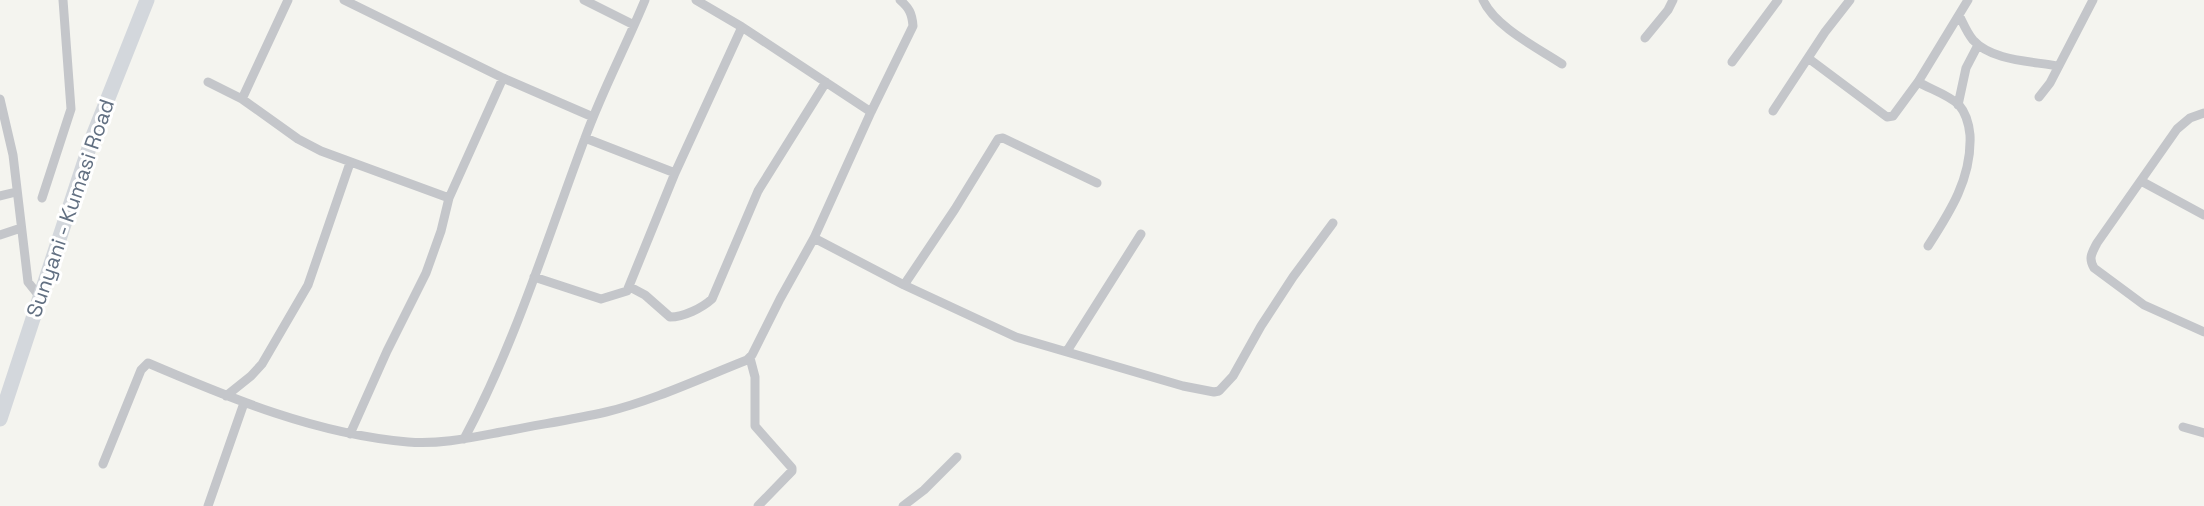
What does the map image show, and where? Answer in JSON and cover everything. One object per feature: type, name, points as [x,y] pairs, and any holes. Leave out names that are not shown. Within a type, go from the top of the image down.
[{"type":"main road","name":"Sunyani - Kumasi Road","points":[[0,419],[93,136],[147,0]]},
{"type":"street","points":[[42,198],[71,109],[63,0]]},
{"type":"street","points":[[242,99],[288,0]]},
{"type":"street","points":[[344,0],[362,3],[503,78],[593,117]]},
{"type":"street","points":[[584,0],[634,25]]},
{"type":"street","points":[[465,439],[481,408],[534,277],[593,117],[645,0]]},
{"type":"street","points":[[696,0],[742,27],[871,112]]},
{"type":"street","points":[[103,464],[141,370],[148,363],[244,404],[293,421],[350,434],[410,442],[465,439],[607,412],[750,358],[814,238],[913,26],[909,8],[900,0]]},
{"type":"street","points":[[1484,0],[1487,9],[1497,20],[1562,64]]},
{"type":"street","points":[[1645,38],[1668,10],[1673,0]]},
{"type":"street","points":[[1732,62],[1778,0]]},
{"type":"street","points":[[1773,111],[1850,0]]},
{"type":"street","points":[[1808,58],[1887,117],[1896,114],[1968,0]]},
{"type":"street","points":[[2039,97],[2050,83],[2093,0]]},
{"type":"street","points":[[1959,15],[1978,45],[1996,54],[2058,66]]},
{"type":"street","points":[[534,277],[601,299],[627,291],[675,173],[742,27]]},
{"type":"street","points":[[1958,105],[1966,68],[1978,45]]},
{"type":"street","points":[[350,434],[387,351],[426,273],[441,231],[449,198],[503,78]]},
{"type":"street","points":[[208,82],[242,99],[297,139],[350,163],[449,198]]},
{"type":"street","points":[[630,286],[645,295],[670,317],[702,307],[712,299],[749,208],[826,82]]},
{"type":"street","points":[[1918,82],[1958,105],[1964,113],[1969,128],[1970,143],[1966,174],[1954,205],[1928,246]]},
{"type":"street","points":[[0,99],[13,155],[28,282],[40,297]]},
{"type":"street","points":[[2204,114],[2190,118],[2177,129],[2097,243],[2091,256],[2094,268],[2144,305],[2204,333]]},
{"type":"street","points":[[585,138],[675,173]]},
{"type":"street","points":[[904,285],[955,210],[998,139],[1003,138],[1097,183]]},
{"type":"street","points":[[226,396],[262,364],[308,285],[350,163]]},
{"type":"street","points":[[2141,181],[2204,215]]},
{"type":"street","points":[[0,196],[16,192]]},
{"type":"street","points":[[814,238],[904,285],[1016,337],[1207,392],[1219,391],[1233,376],[1261,326],[1293,277],[1334,223]]},
{"type":"street","points":[[0,235],[21,228]]},
{"type":"street","points":[[1066,351],[1141,234]]},
{"type":"street","points":[[750,358],[755,377],[755,426],[792,468],[784,480],[758,506]]},
{"type":"street","points":[[208,506],[244,404]]},
{"type":"street","points":[[2183,427],[2204,433]]},
{"type":"street","points":[[903,506],[924,490],[957,457]]}]
